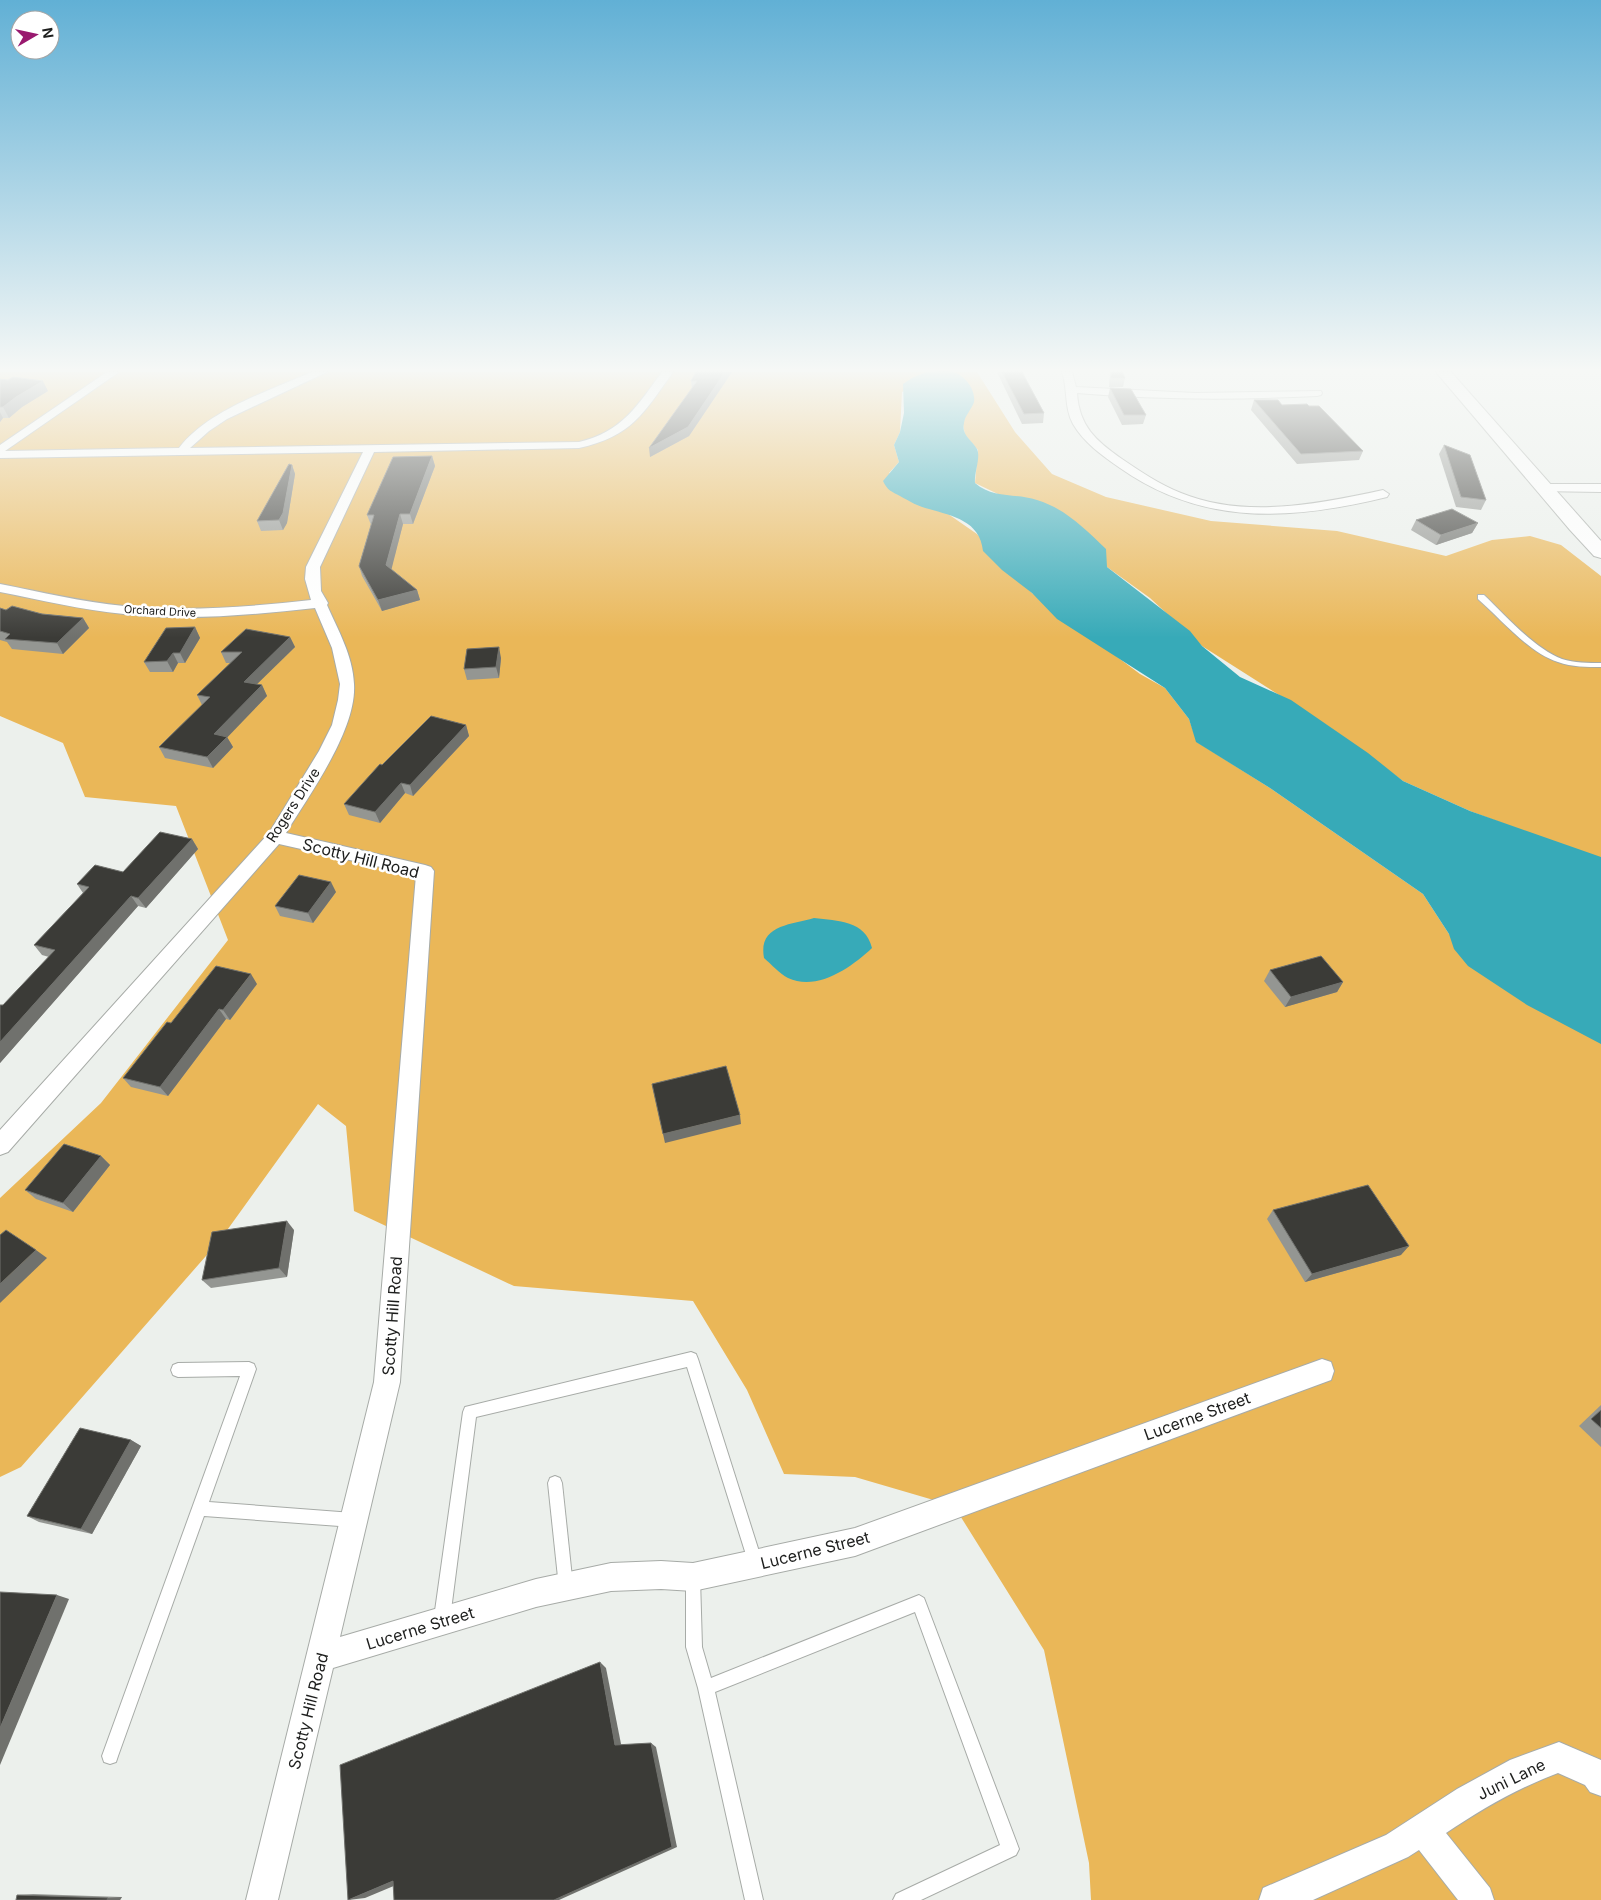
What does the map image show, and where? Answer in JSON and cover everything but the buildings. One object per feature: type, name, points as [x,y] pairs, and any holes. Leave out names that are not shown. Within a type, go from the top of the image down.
[{"type":"main road","points":[[1518,461],[1601,552]]},
{"type":"street","name":"Rogers Drive","points":[[0,1145],[275,837],[328,751],[340,725],[346,700],[347,684],[344,662],[321,603],[314,591],[313,567],[364,461]]},
{"type":"street","points":[[1117,461],[1139,478],[1154,486],[1190,500],[1232,509],[1276,512],[1336,505],[1384,494]]},
{"type":"street","points":[[1542,488],[1601,488]]},
{"type":"street","name":"Orchard Drive","points":[[0,588],[98,607],[154,612],[226,612],[321,603]]},
{"type":"street","name":"Scotty Hill Road","points":[[262,1900],[388,1382],[425,871],[275,837]]},
{"type":"street","name":"Lucerne Street","points":[[321,1657],[536,1593],[611,1578],[661,1575],[693,1577],[855,1542],[1322,1370]]},
{"type":"street","name":"Juni Lane","points":[[1275,1900],[1397,1846],[1468,1800],[1521,1771],[1559,1757],[1596,1774],[1601,1781]]},
{"type":"street","points":[[1423,1829],[1478,1900]]},
{"type":"lane","points":[[1481,597],[1540,649],[1558,659],[1587,665],[1601,665]]},
{"type":"lane","points":[[442,1621],[470,1412],[692,1359],[756,1564]]},
{"type":"lane","points":[[110,1756],[249,1368],[178,1370]]},
{"type":"lane","points":[[556,1483],[566,1587]]},
{"type":"lane","points":[[198,1508],[354,1520]]},
{"type":"lane","points":[[693,1577],[694,1647],[706,1688],[754,1900]]},
{"type":"lane","points":[[706,1688],[919,1603],[1010,1849],[902,1900]]},
{"type":"shaded area","points":[[0,461],[899,461],[889,473],[977,534],[1032,593],[1140,674],[1165,688],[1189,719],[1197,742],[1270,788],[1423,894],[1449,934],[1601,1042],[1601,1900],[1091,1900],[1089,1863],[1044,1650],[954,1506],[855,1477],[784,1474],[747,1390],[693,1301],[514,1286],[354,1211],[346,1126],[318,1104],[220,1240],[21,1467],[0,1477],[0,1198],[101,1103],[228,940],[176,806],[85,797],[63,743],[0,716]]},
{"type":"shaded area","points":[[977,461],[1040,461],[1052,474],[1106,497],[1211,521],[1337,531],[1446,556],[1492,540],[1530,536],[1561,545],[1601,576],[1601,860],[1470,811],[1403,781],[1328,726],[1202,646],[1150,598],[1107,567],[1000,495],[975,483]]},
{"type":"water","points":[[978,461],[975,483],[997,494],[1037,500],[1066,514],[1106,549],[1107,567],[1190,631],[1202,646],[1240,677],[1291,700],[1368,753],[1403,781],[1470,811],[1601,857],[1601,1044],[1527,1005],[1468,966],[1454,949],[1449,934],[1423,894],[1270,788],[1196,742],[1189,719],[1165,688],[1057,619],[1032,593],[1002,570],[983,551],[981,541],[971,526],[956,517],[918,505],[888,489],[883,481],[899,462]]},
{"type":"water","points":[[814,918],[841,921],[857,927],[868,939],[872,948],[844,970],[822,980],[799,982],[788,978],[764,958],[763,947],[766,939],[778,928]]}]
